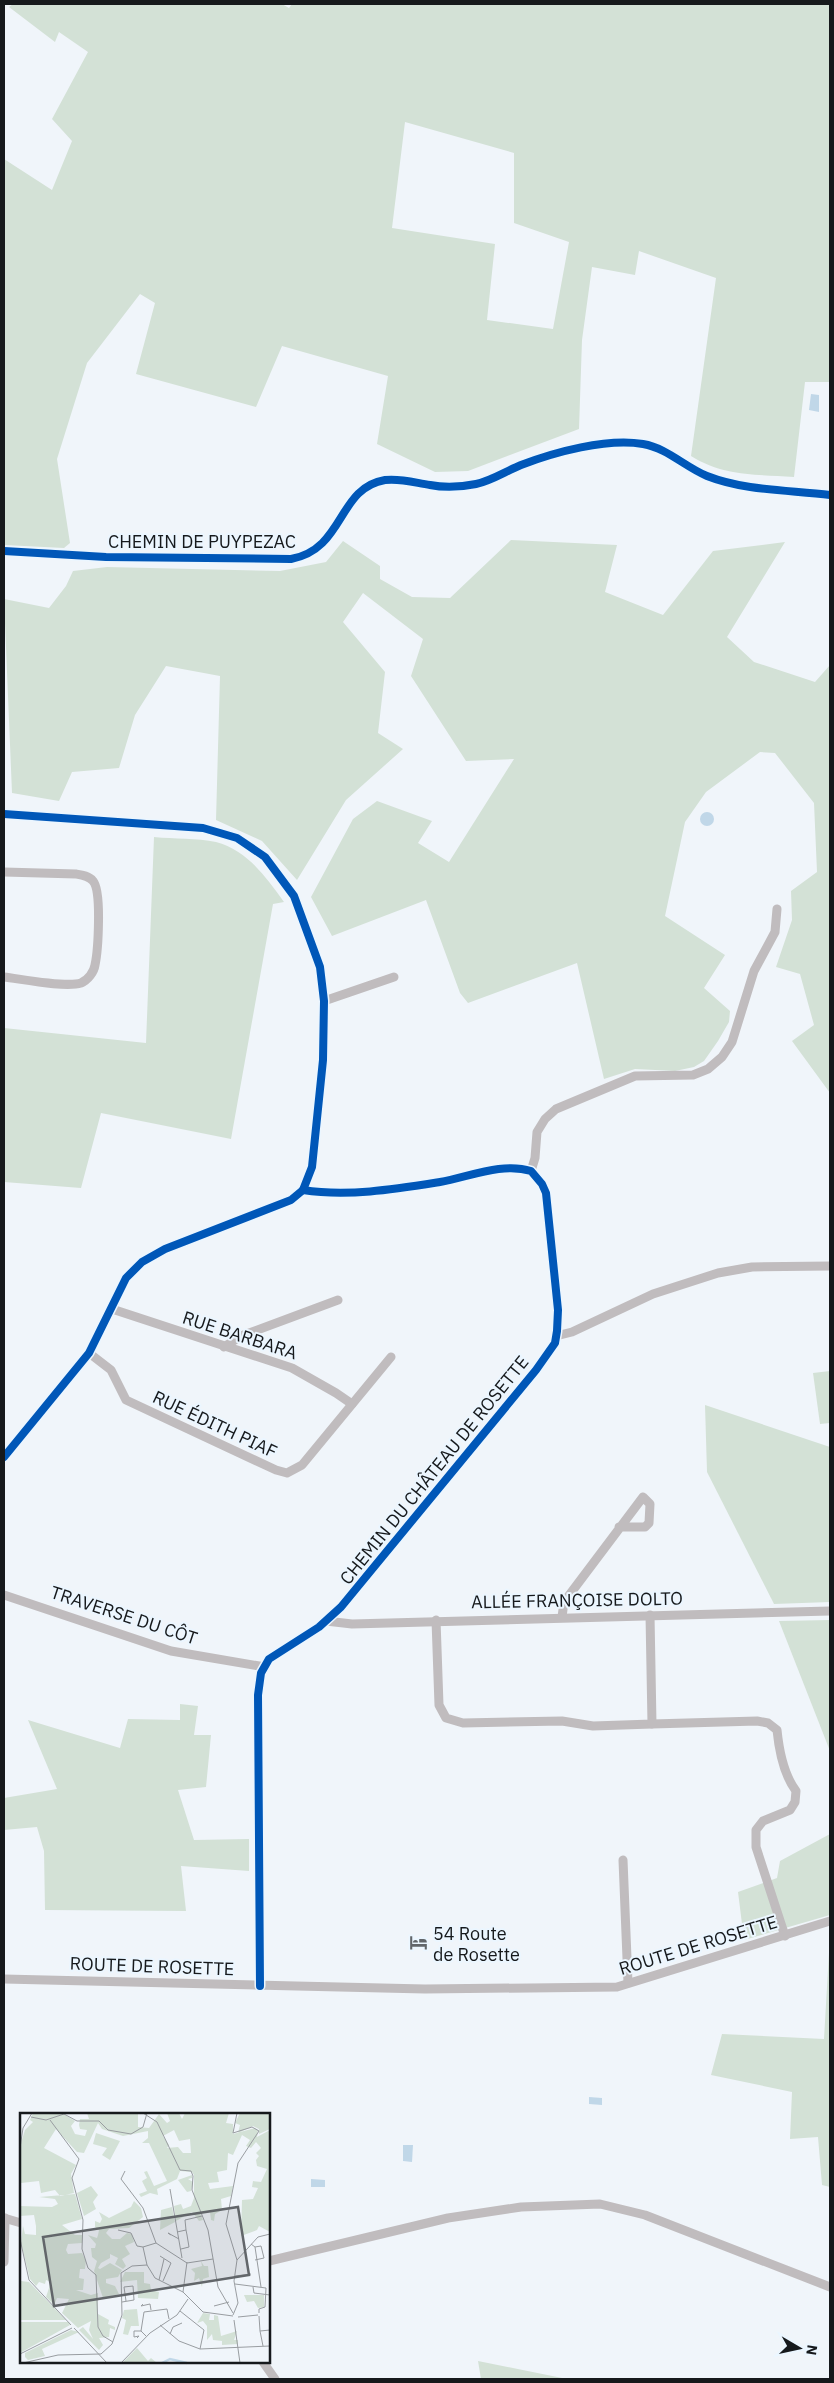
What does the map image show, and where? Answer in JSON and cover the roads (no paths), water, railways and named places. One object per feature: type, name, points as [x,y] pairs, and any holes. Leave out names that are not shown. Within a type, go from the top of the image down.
[{"type":"street","name":"CHEMIN DE PUYPEZAC","points":[[4,551],[106,557],[217,560],[291,559],[305,556],[314,551],[332,533],[350,503],[365,488],[385,480],[406,480],[454,487],[477,484],[549,455],[604,445],[628,443],[645,444],[661,450],[706,476],[734,484],[830,495]]},
{"type":"street","points":[[4,814],[204,828],[237,838],[265,857],[294,896],[320,967],[324,1001],[323,1060],[312,1167],[303,1190],[291,1200],[165,1248],[142,1262],[126,1278],[89,1353],[4,1457]]},
{"type":"street","points":[[4,872],[67,873],[86,876],[95,882],[99,897],[95,966],[90,976],[82,983],[68,984],[4,977]]},
{"type":"street","points":[[303,1190],[325,1193],[357,1192],[440,1182],[511,1168],[531,1170],[535,1158],[537,1132],[545,1119],[556,1109],[635,1076],[693,1075],[708,1069],[722,1057],[732,1042],[754,971],[775,932],[777,909]]},
{"type":"street","points":[[324,1001],[394,977]]},
{"type":"street","name":"CHEMIN DU CHÂTEAU DE ROSETTE","points":[[265,1667],[269,1659],[326,1621],[341,1607],[500,1416],[552,1347],[556,1336],[558,1310],[550,1219],[542,1184],[531,1170]]},
{"type":"street","points":[[556,1336],[572,1332],[653,1294],[718,1273],[752,1268],[830,1266]]},
{"type":"street","points":[[224,1347],[241,1336],[338,1300]]},
{"type":"street","name":"RUE BARBARA","points":[[112,1309],[292,1368],[329,1388],[352,1404]]},
{"type":"street","name":"RUE ÉDITH PIAF","points":[[89,1353],[111,1370],[126,1400],[276,1470],[287,1473],[302,1465],[391,1357]]},
{"type":"street","points":[[562,1617],[564,1602],[619,1527]]},
{"type":"street","name":"TRAVERSE DU CÔT","points":[[4,1595],[171,1650],[265,1667]]},
{"type":"street","name":"ALLÉE FRANÇOISE DOLTO","points":[[326,1621],[352,1624],[436,1620],[830,1611]]},
{"type":"street","points":[[650,1615],[652,1724]]},
{"type":"street","points":[[436,1620],[439,1705],[442,1713],[452,1721],[562,1720],[593,1726],[757,1721],[768,1723],[777,1730],[778,1744],[790,1782],[796,1791],[790,1810],[763,1820],[756,1830],[756,1847],[785,1936]]},
{"type":"street","points":[[260,1986],[258,1695],[261,1673],[265,1667]]},
{"type":"street","points":[[623,1860],[628,1983]]},
{"type":"street","name":"ROUTE DE ROSETTE","points":[[4,1979],[426,1989],[617,1987],[830,1922]]},
{"type":"street","points":[[270,2262],[448,2218],[521,2207],[600,2204],[645,2215],[830,2287]]},
{"type":"street","points":[[4,2262],[4,2218],[20,2224]]},
{"type":"street","points":[[264,2363],[275,2379]]},
{"type":"water","points":[[811,394],[819,395],[819,412],[809,410]]},
{"type":"water","points":[[707,812],[712,814],[714,819],[712,824],[707,826],[702,824],[700,819],[702,814]]},
{"type":"water","points":[[589,2097],[602,2098],[602,2105],[589,2104]]},
{"type":"water","points":[[403,2145],[413,2145],[412,2162],[403,2161]]},
{"type":"water","points":[[311,2179],[325,2180],[325,2187],[311,2187]]},
{"type":"place","name":"54 Route de Rosette","points":[[419,1943]]}]
